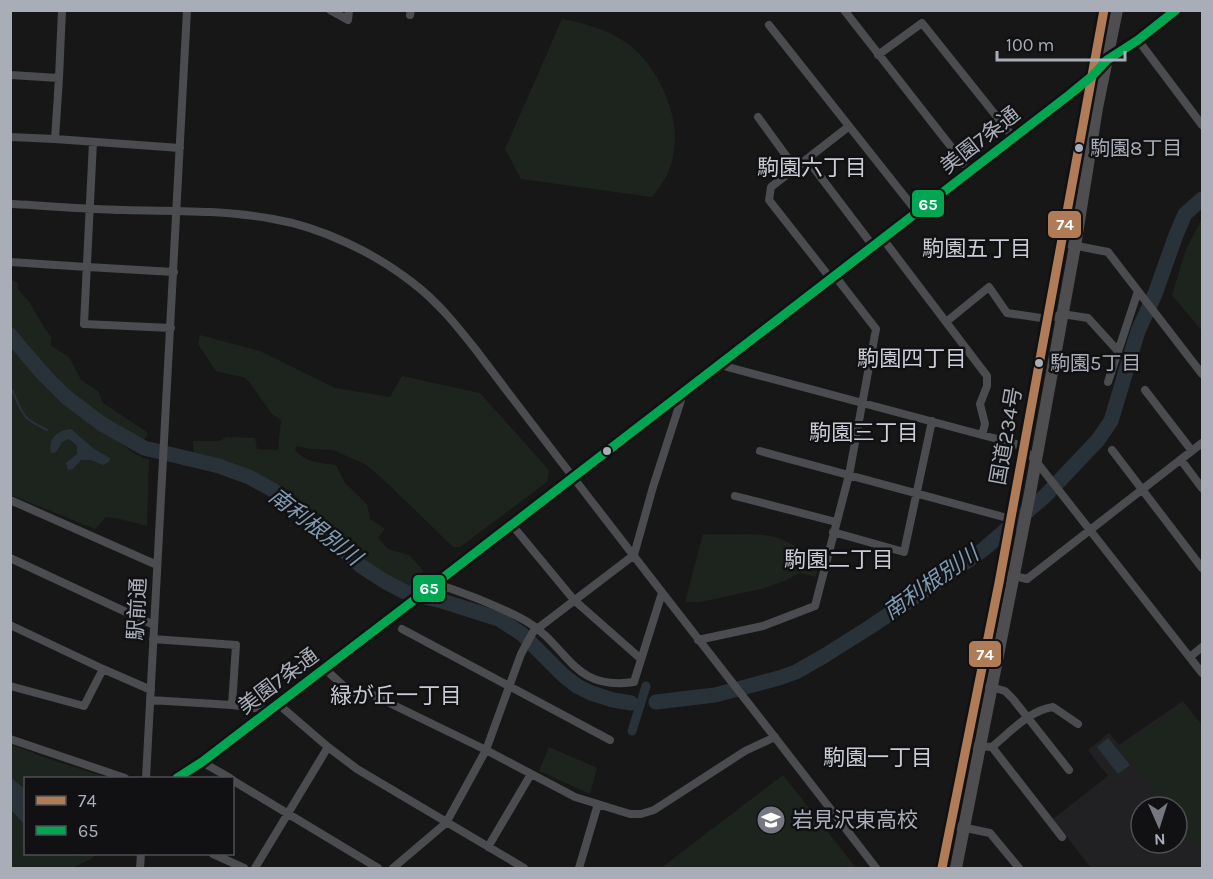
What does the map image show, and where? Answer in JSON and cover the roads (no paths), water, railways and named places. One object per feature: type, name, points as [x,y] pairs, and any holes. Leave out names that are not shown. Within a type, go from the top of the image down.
[{"type":"highway","name":"国道234号","points":[[956,868],[964,827],[986,747],[992,687],[1062,314],[1068,244],[1091,77],[1104,10]]},
{"type":"highway","name":"国道234号","points":[[942,868],[1001,572],[1048,319],[1068,244],[1117,10]]},
{"type":"street","points":[[55,139],[62,10]]},
{"type":"street","name":"駅前通","points":[[146,777],[188,10]]},
{"type":"street","points":[[330,10],[348,20],[350,10]]},
{"type":"street","points":[[844,10],[970,171]]},
{"type":"street","name":"美園7条通","points":[[179,777],[202,762],[683,394],[1091,77],[1107,60],[1138,40],[1176,10]]},
{"type":"street","points":[[878,55],[922,22],[1013,137]]},
{"type":"street","points":[[769,24],[917,212]]},
{"type":"street","points":[[1138,40],[1203,125]]},
{"type":"street","points":[[10,75],[58,78]]},
{"type":"street","points":[[758,117],[795,168]]},
{"type":"street","points":[[698,640],[763,626],[815,606],[849,475],[876,329],[769,200],[771,187],[848,127]]},
{"type":"street","points":[[10,137],[180,148]]},
{"type":"street","points":[[93,142],[84,324],[171,328]]},
{"type":"street","points":[[807,159],[873,246]]},
{"type":"street","points":[[12,204],[273,219],[303,226],[356,247],[389,265],[414,283],[444,312],[476,350],[876,868]]},
{"type":"street","points":[[883,239],[987,376],[987,386],[980,404],[985,424],[982,435]]},
{"type":"street","points":[[1068,244],[1108,252],[1203,374]]},
{"type":"street","points":[[10,262],[174,272]]},
{"type":"street","points":[[946,322],[989,287],[1007,313],[1048,319],[1062,314],[1088,318],[1118,351]]},
{"type":"street","points":[[1108,382],[1140,293]]},
{"type":"street","points":[[720,365],[1016,444],[1024,449],[1062,493],[1203,673]]},
{"type":"street","points":[[1145,390],[1192,451]]},
{"type":"street","points":[[393,868],[446,823],[486,750],[521,654],[535,630],[634,555],[683,394]]},
{"type":"street","points":[[833,532],[904,552],[932,421]]},
{"type":"street","points":[[1001,572],[1027,579],[1203,442]]},
{"type":"street","points":[[1112,450],[1203,568]]},
{"type":"street","points":[[760,451],[916,493],[1012,513]]},
{"type":"street","points":[[1181,459],[1203,488]]},
{"type":"street","points":[[735,496],[836,522]]},
{"type":"street","points":[[10,500],[157,566]]},
{"type":"street","points":[[512,525],[574,600],[641,659]]},
{"type":"street","points":[[10,558],[154,625]]},
{"type":"street","points":[[432,586],[495,606],[535,630],[580,672],[600,681],[626,683],[634,682],[662,593]]},
{"type":"street","points":[[10,625],[151,690]]},
{"type":"street","points":[[402,629],[610,740]]},
{"type":"street","points":[[153,639],[236,645],[232,705]]},
{"type":"street","points":[[1190,657],[1203,647]]},
{"type":"street","points":[[324,668],[350,692],[373,695],[486,750],[575,798],[630,814],[654,810],[745,751],[775,737]]},
{"type":"street","points":[[10,686],[84,706],[103,669]]},
{"type":"street","points":[[979,684],[1005,691],[1069,770]]},
{"type":"street","points":[[150,700],[232,705],[270,710]]},
{"type":"street","points":[[278,704],[357,770],[524,868]]},
{"type":"street","points":[[986,747],[1044,708],[1053,707],[1078,724]]},
{"type":"street","points":[[10,739],[122,777]]},
{"type":"street","points":[[967,744],[986,747],[1062,837]]},
{"type":"street","points":[[255,868],[328,747]]},
{"type":"street","points":[[202,762],[228,777]]},
{"type":"street","points":[[488,848],[531,774]]},
{"type":"street","points":[[234,781],[378,868]]},
{"type":"street","points":[[579,868],[598,804]]},
{"type":"street","points":[[951,825],[990,833],[1019,868]]},
{"type":"street","points":[[215,855],[244,868]]},
{"type":"waterway","name":"南利根別川","points":[[656,702],[715,695],[796,672],[870,627],[955,570],[984,549],[1045,496],[1098,440],[1111,421],[1138,331],[1155,294],[1176,235],[1185,214],[1202,199]]},
{"type":"waterway","name":"南利根別川","points":[[10,335],[66,397],[102,424],[144,448],[219,466],[249,477],[273,490],[361,566],[384,581],[405,592],[499,619],[522,634],[577,686],[613,700],[631,703]]},
{"type":"waterway","points":[[12,390],[27,418],[47,430]]},
{"type":"waterway","points":[[632,731],[646,686]]},
{"type":"place","name":"駒園8丁目","points":[[1079,148]]},
{"type":"place","name":"駒園5丁目","points":[[1039,363]]},
{"type":"place","name":"岩見沢東高校","points":[[771,820]]},
{"type":"district","name":"駒園六丁目","points":[[812,168]]},
{"type":"district","name":"駒園五丁目","points":[[977,249]]},
{"type":"district","name":"駒園四丁目","points":[[912,359]]},
{"type":"district","name":"駒園三丁目","points":[[864,433]]},
{"type":"district","name":"駒園二丁目","points":[[839,560]]},
{"type":"district","name":"緑が丘一丁目","points":[[396,696]]},
{"type":"district","name":"駒園一丁目","points":[[878,758]]}]
